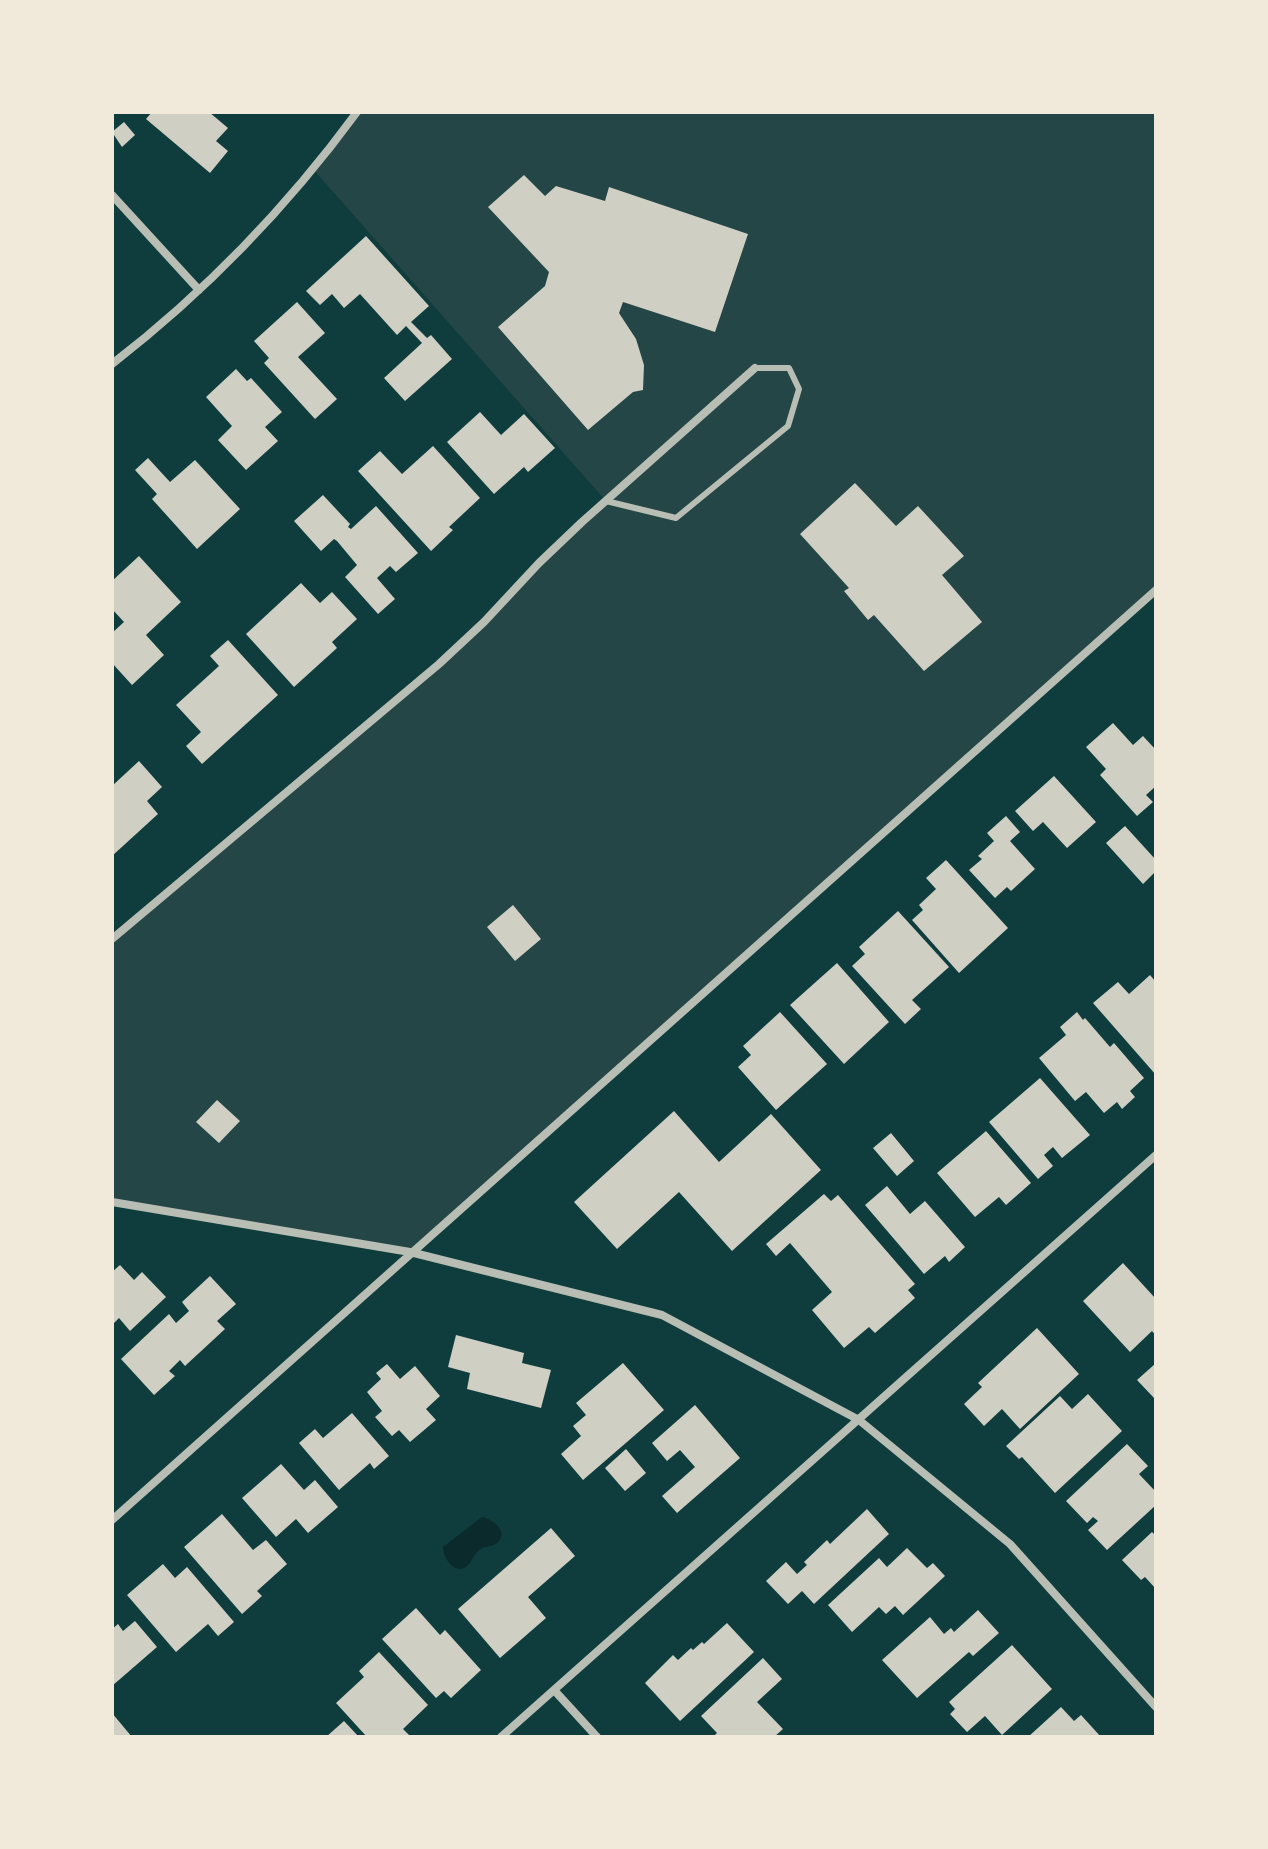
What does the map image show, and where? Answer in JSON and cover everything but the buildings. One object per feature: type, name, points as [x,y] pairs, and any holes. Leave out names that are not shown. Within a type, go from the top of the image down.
[{"type":"street","points":[[112,364],[154,331],[243,247],[325,156],[357,112]]},
{"type":"street","points":[[112,195],[199,290]]},
{"type":"street","points":[[112,939],[439,664],[484,622],[539,563],[755,368]]},
{"type":"street","points":[[112,1520],[1156,590]]},
{"type":"street","points":[[501,1737],[1156,1155]]},
{"type":"street","points":[[112,1202],[410,1252],[662,1315],[859,1420],[1010,1544],[1156,1707]]},
{"type":"street","points":[[554,1690],[597,1737]]},
{"type":"lane","points":[[606,501],[676,518],[788,426],[799,389],[789,368],[755,368]]},
{"type":"shaded area","points":[[357,112],[1156,112],[1156,590],[410,1252],[112,1202],[112,939],[439,664],[606,501],[313,169]]},
{"type":"shaded area","points":[[482,1517],[498,1526],[502,1534],[500,1539],[479,1550],[463,1569],[454,1567],[447,1560],[443,1547]]}]
